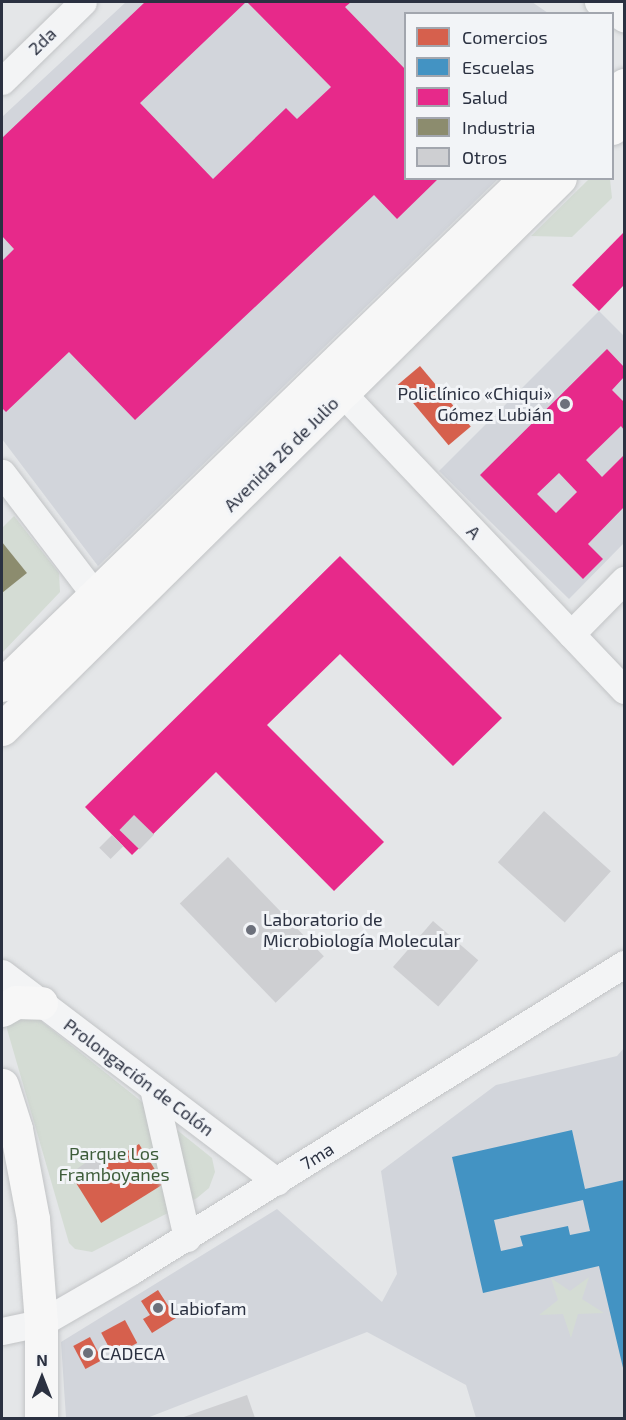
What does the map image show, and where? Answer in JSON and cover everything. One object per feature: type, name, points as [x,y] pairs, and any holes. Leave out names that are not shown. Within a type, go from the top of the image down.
[{"type":"main road","name":"Avenida 26 de Julio","points":[[333,384],[524,180]]},
{"type":"main road","name":"Avenida 26 de Julio","points":[[2,729],[104,606],[333,384],[558,180]]},
{"type":"main road","name":"Avenida 26 de Julio","points":[[2,685],[104,606]]},
{"type":"main road","points":[[2,1010],[16,1002],[41,1003]]},
{"type":"main road","points":[[2,1085],[16,1129],[33,1219],[41,1323],[41,1419]]},
{"type":"street","points":[[598,2],[624,18]]},
{"type":"street","name":"2da","points":[[2,81],[72,6]]},
{"type":"street","name":"A","points":[[333,384],[624,690]]},
{"type":"street","points":[[2,473],[104,606]]},
{"type":"street","points":[[571,634],[624,580]]},
{"type":"street","name":"7ma","points":[[2,1331],[41,1323],[187,1238],[624,964]]},
{"type":"street","name":"Prolongación de Colón","points":[[2,973],[277,1182]]},
{"type":"street","points":[[153,1088],[187,1238]]},
{"type":"shaded area","points":[[126,2],[532,2],[547,12],[404,12],[404,180],[497,180],[98,566],[2,439],[2,117]]},
{"type":"shaded area","name":"Policlínico «Chiqui» Gómez Lubián","points":[[599,311],[624,336],[624,543],[569,599],[439,471]]},
{"type":"shaded area","points":[[624,1048],[624,1418],[476,1418],[466,1385],[367,1332],[147,1418],[66,1418],[61,1342],[277,1209],[382,1302],[397,1274],[381,1171],[496,1085],[617,1056]]},
{"type":"green space","points":[[588,180],[610,180],[612,198],[572,237],[531,236]]},
{"type":"green space","points":[[14,516],[59,573],[60,592],[2,653],[2,593],[27,573],[2,542],[2,528]]},
{"type":"green space","name":"Parque Los Framboyanes","points":[[31,1013],[212,1158],[215,1172],[209,1188],[197,1198],[92,1252],[75,1249],[69,1243],[7,1029],[7,1023]]},
{"type":"green space","points":[[589,1277],[582,1299],[604,1313],[578,1314],[571,1338],[563,1314],[539,1315],[558,1300],[551,1278],[570,1291]]},
{"type":"building: Comercios","points":[[420,366],[471,427],[449,445],[398,385]]},
{"type":"building: Comercios","points":[[139,1144],[164,1184],[101,1223],[76,1183]]},
{"type":"building: Comercios","name":"Labiofam","points":[[158,1290],[176,1318],[152,1333],[143,1319],[150,1315],[141,1301]]},
{"type":"building: Comercios","points":[[125,1320],[137,1343],[113,1356],[101,1333]]},
{"type":"building: Comercios","name":"CADECA","points":[[90,1337],[102,1360],[85,1369],[73,1346]]},
{"type":"building: Escuelas","points":[[572,1130],[585,1189],[624,1180],[624,1372],[599,1266],[483,1293],[452,1157]],"holes":[[[583,1200],[590,1231],[570,1235],[568,1226],[520,1236],[523,1246],[501,1251],[494,1220]]]},
{"type":"building: Salud","points":[[145,2],[246,2],[140,103],[213,179],[286,108],[297,119],[331,87],[247,2],[351,2],[345,7],[404,68],[404,180],[437,180],[397,219],[374,195],[135,420],[69,352],[6,412],[2,408],[2,261],[14,249],[2,236],[2,138]]},
{"type":"building: Salud","points":[[624,232],[624,285],[599,311],[572,285]]},
{"type":"building: Salud","points":[[607,349],[624,367],[624,377],[612,390],[624,402],[624,430],[621,426],[586,460],[602,477],[624,455],[624,507],[588,544],[603,559],[583,579],[480,475]],"holes":[[[559,473],[577,492],[556,513],[537,494]]]},
{"type":"building: Salud","points":[[340,556],[502,718],[453,766],[340,654],[267,725],[384,842],[334,891],[216,772],[132,855],[85,807]]},
{"type":"building: Industria","points":[[2,542],[27,573],[2,593]]},
{"type":"building: Otros","points":[[544,811],[611,871],[565,922],[498,862]]},
{"type":"building: Otros","points":[[134,815],[154,834],[140,850],[119,830]]},
{"type":"building: Otros","points":[[112,835],[123,846],[111,859],[99,848]]},
{"type":"building: Otros","name":"Laboratorio de Microbiología Molecular","points":[[228,857],[324,956],[276,1003],[180,904]]},
{"type":"building: Otros","points":[[433,921],[478,960],[438,1006],[393,967]]},
{"type":"building: Otros","points":[[99,1153],[107,1164],[79,1185],[71,1174]]},
{"type":"building: Otros","points":[[247,1395],[255,1418],[181,1418]]},
{"type":"place","name":"Policlínico «Chiqui» Gómez Lubián","points":[[565,404]]},
{"type":"place","name":"Laboratorio de Microbiología Molecular","points":[[251,930]]},
{"type":"place","name":"Labiofam","points":[[158,1308]]},
{"type":"place","name":"CADECA","points":[[88,1353]]}]
